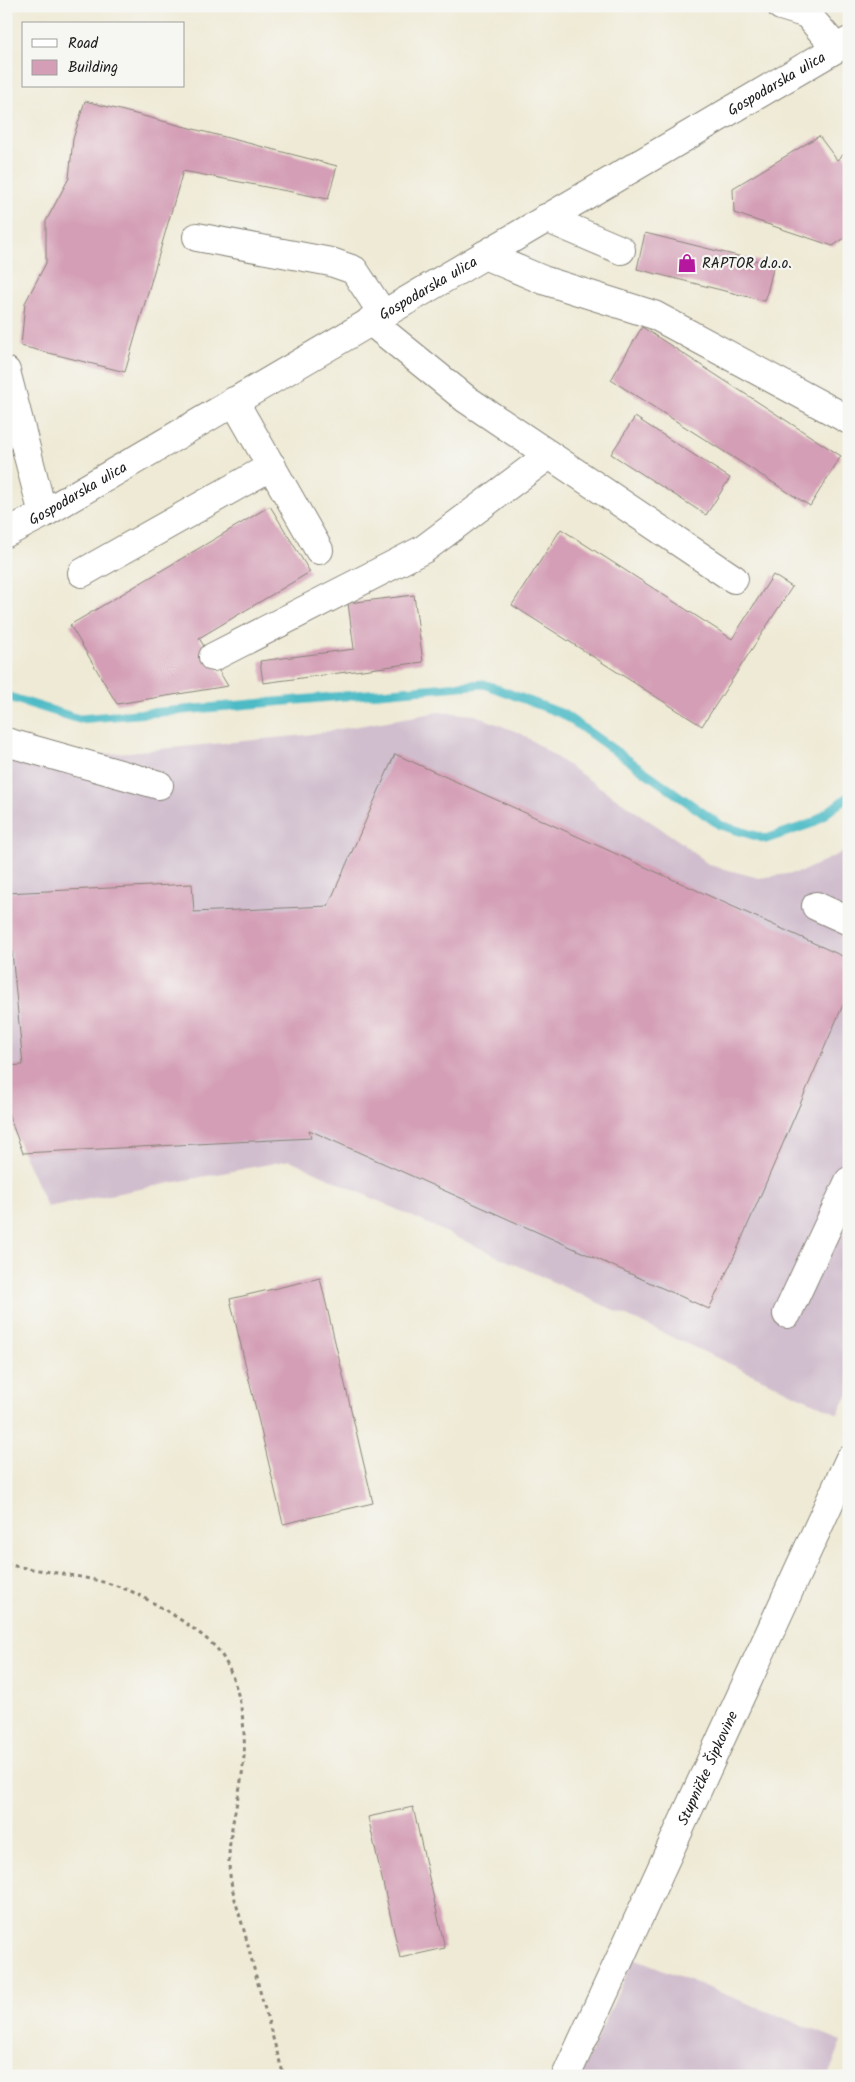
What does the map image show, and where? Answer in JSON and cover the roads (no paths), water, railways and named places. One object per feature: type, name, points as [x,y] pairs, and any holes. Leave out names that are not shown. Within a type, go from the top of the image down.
[{"type":"street","points":[[781,6],[808,14],[842,45]]},
{"type":"street","name":"Gospodarska ulica","points":[[6,534],[842,45]]},
{"type":"street","points":[[546,218],[621,250]]},
{"type":"street","points":[[197,237],[331,262],[354,270],[376,318],[466,399],[734,579]]},
{"type":"street","points":[[484,254],[543,280],[654,315],[849,420]]},
{"type":"street","points":[[6,371],[43,514]]},
{"type":"street","points":[[234,401],[320,550]]},
{"type":"street","points":[[213,657],[424,549],[549,455]]},
{"type":"street","points":[[82,573],[272,466]]},
{"type":"street","points":[[6,742],[159,785]]},
{"type":"street","points":[[816,906],[849,921]]},
{"type":"street","points":[[787,1314],[849,1181]]},
{"type":"street","name":"Stupničke Šipkovine","points":[[566,2076],[849,1460]]},
{"type":"waterway","points":[[6,696],[79,719],[484,684],[563,714],[720,825],[766,839],[813,823],[849,796]]},
{"type":"place","name":"RAPTOR d.o.o.","points":[[687,263]]}]
